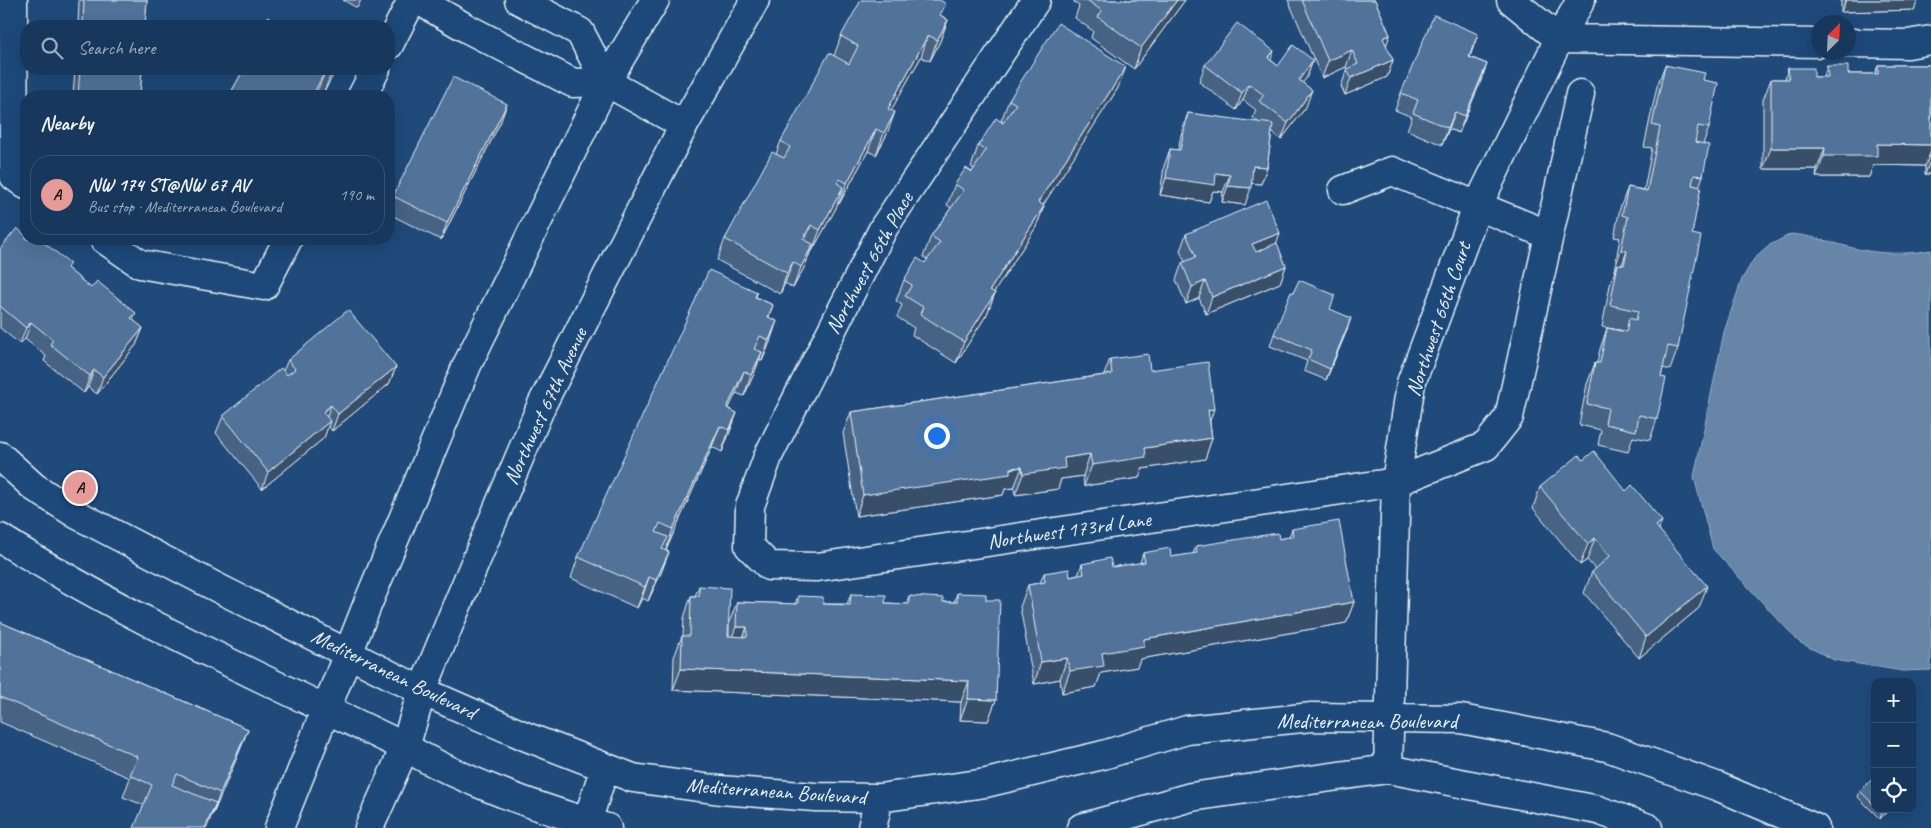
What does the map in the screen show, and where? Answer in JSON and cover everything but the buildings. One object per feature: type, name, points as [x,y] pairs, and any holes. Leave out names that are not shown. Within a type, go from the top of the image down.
[{"type":"street","points":[[13,0],[20,180]]},
{"type":"street","points":[[395,33],[412,0]]},
{"type":"street","points":[[418,0],[468,29],[573,82],[606,82],[684,125]]},
{"type":"street","points":[[519,0],[580,32],[606,82]]},
{"type":"street","points":[[279,828],[467,365],[606,82],[655,0]]},
{"type":"street","name":"Northwest 67th Avenue","points":[[369,828],[405,747],[422,691],[542,404],[684,125],[755,0]]},
{"type":"street","name":"Northwest 66th Place","points":[[749,546],[750,506],[768,454],[884,227],[1036,0]]},
{"type":"street","points":[[1511,0],[1559,39],[1811,43]]},
{"type":"street","name":"Northwest 66th Court","points":[[1388,769],[1396,482],[1411,383],[1477,207],[1559,39],[1581,0]]},
{"type":"street","points":[[1856,43],[1908,44],[1931,40]]},
{"type":"street","points":[[365,90],[373,75]]},
{"type":"street","name":"Northwest 173rd Lane","points":[[749,546],[769,566],[817,567],[1396,482],[1486,446],[1509,417],[1580,94]]},
{"type":"street","points":[[1343,190],[1392,171],[1550,235]]},
{"type":"street","points":[[113,245],[140,264],[264,286],[285,245]]},
{"type":"street","name":"Mediterranean Boulevard","points":[[0,456],[34,487],[76,514],[212,585],[349,652],[422,691],[527,737],[632,778],[720,790],[815,798],[879,798],[986,783],[1103,756],[1187,730],[1312,717],[1461,719],[1608,747],[1719,787],[1815,828]]},
{"type":"street","points":[[0,538],[46,567],[175,635],[405,747],[435,764],[535,807],[597,825],[605,767]]},
{"type":"street","points":[[1080,828],[1191,797],[1388,769],[1598,810],[1648,828]]},
{"type":"street","points":[[872,828],[879,798]]},
{"type":"water","points":[[1791,234],[1876,252],[1907,253],[1931,250],[1931,670],[1903,671],[1834,660],[1799,642],[1713,549],[1694,477],[1724,332],[1742,279],[1754,259],[1770,245]]},
{"type":"place","name":"NW 174 ST@NW 67 AV","points":[[80,488]]}]
